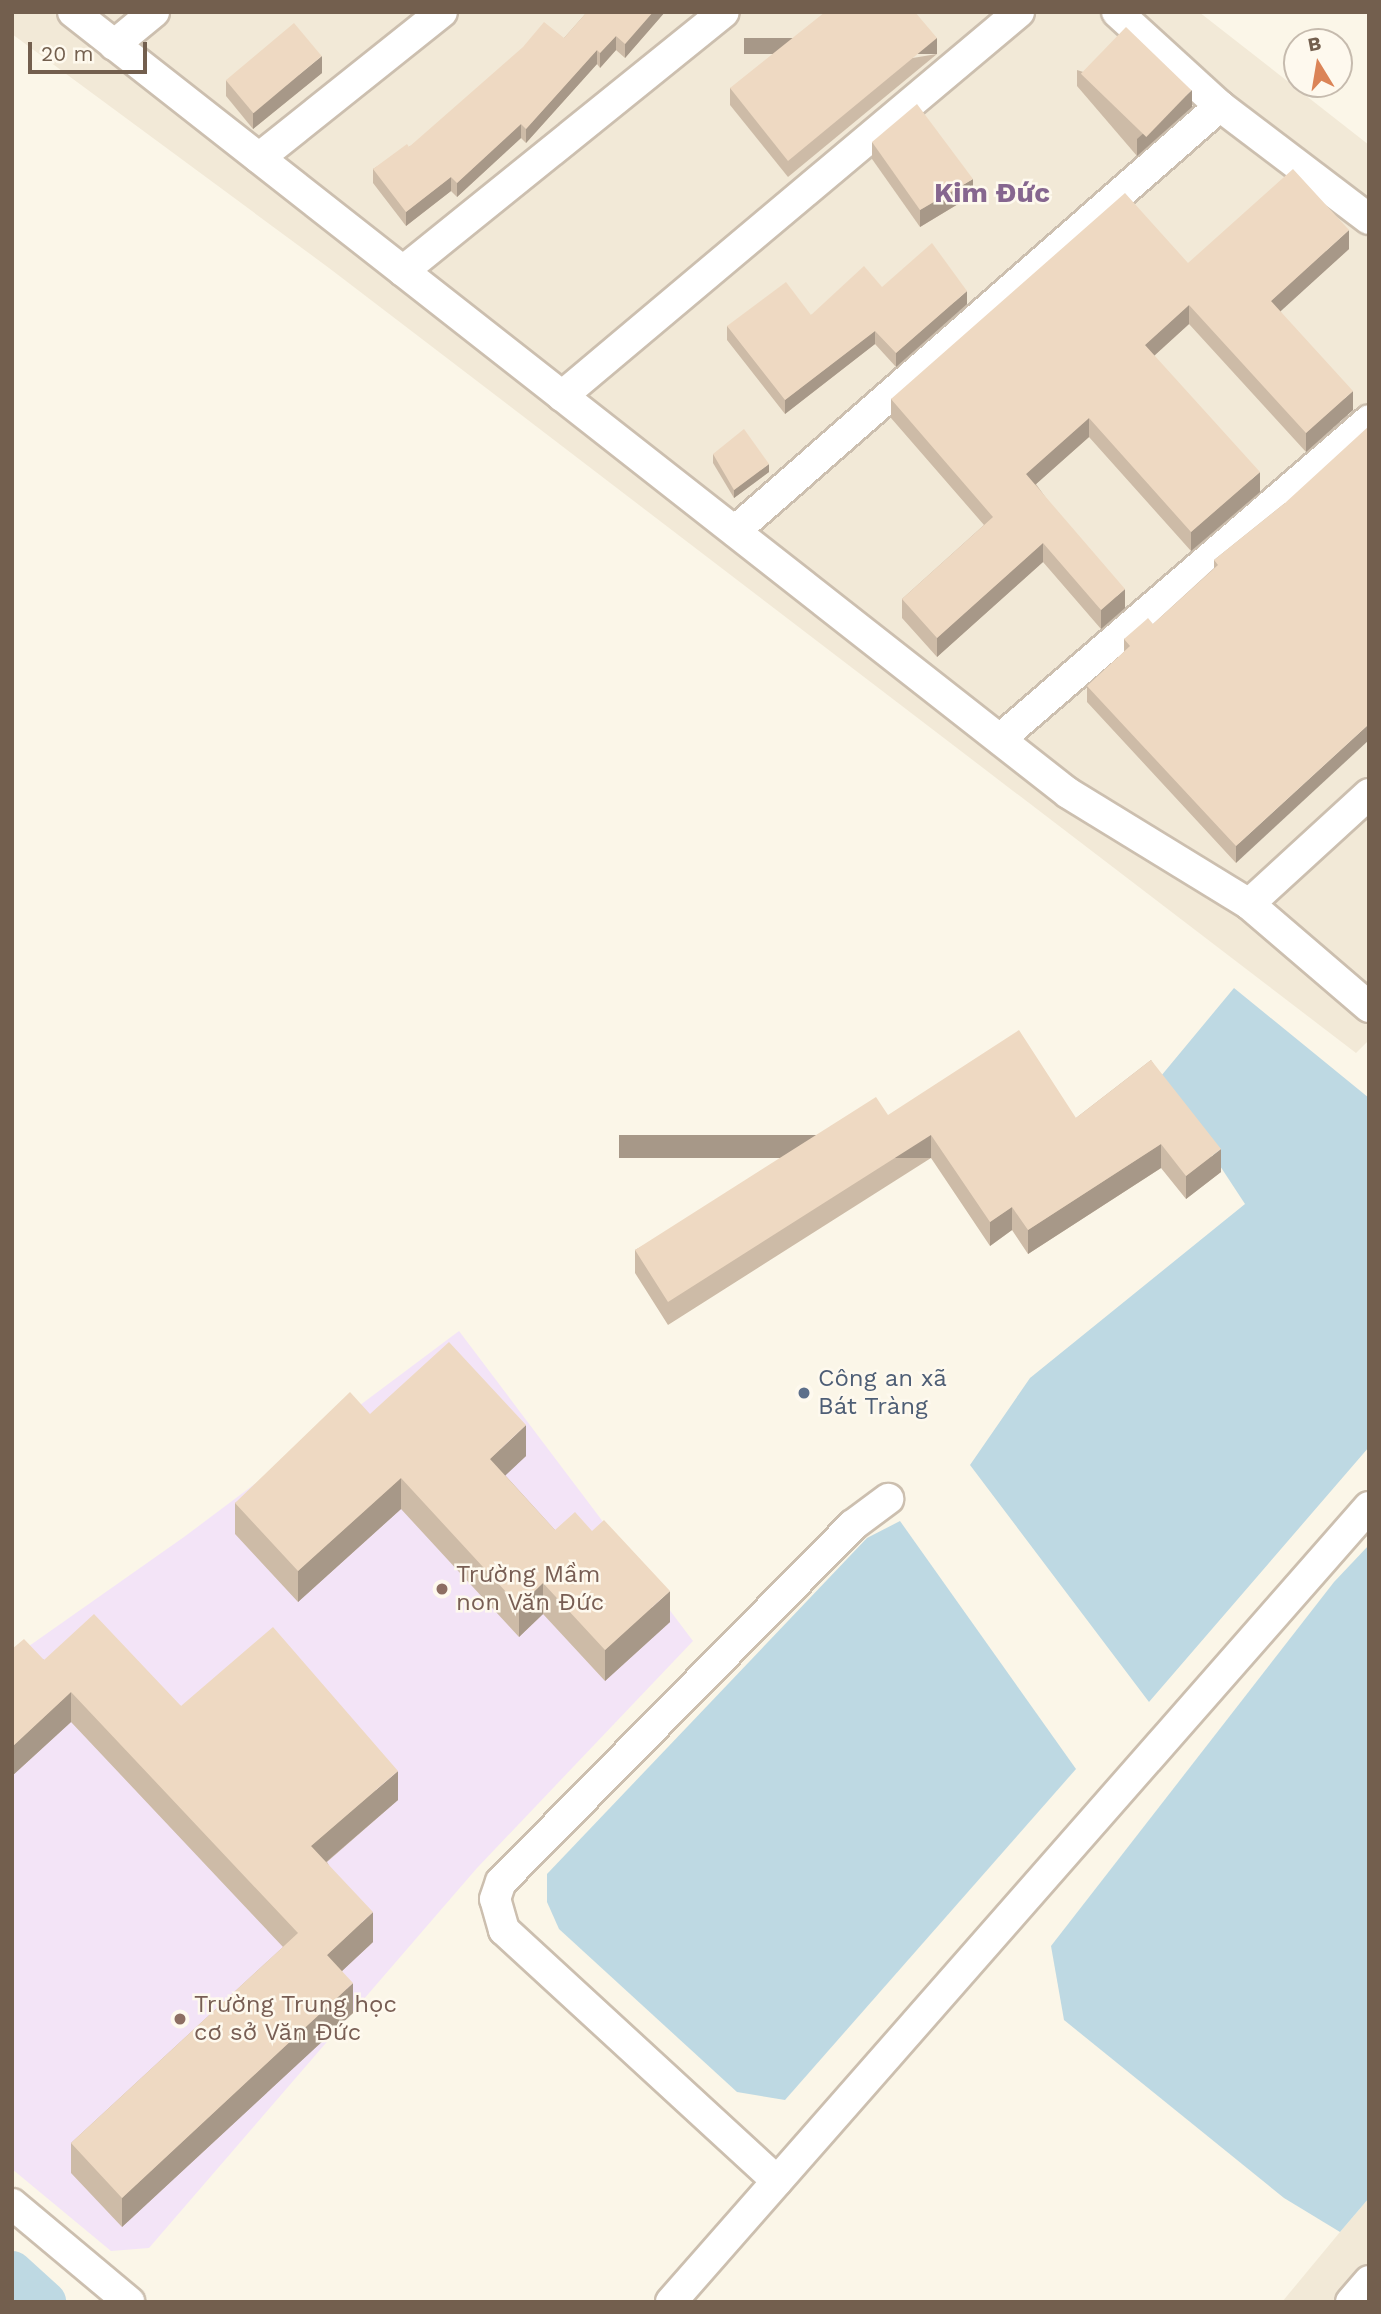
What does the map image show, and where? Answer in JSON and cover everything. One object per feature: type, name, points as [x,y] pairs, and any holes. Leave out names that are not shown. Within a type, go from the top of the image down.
[{"type":"street","points":[[73,12],[1068,793],[1249,904],[1369,1007]]},
{"type":"street","points":[[114,45],[154,12]]},
{"type":"street","points":[[259,158],[442,12]]},
{"type":"street","points":[[403,271],[724,12]]},
{"type":"street","points":[[562,396],[1019,12]]},
{"type":"street","points":[[1117,12],[1220,106],[1369,219]]},
{"type":"street","points":[[735,531],[1220,106]]},
{"type":"street","points":[[1000,739],[1369,420]]},
{"type":"street","points":[[1249,904],[1369,794]]},
{"type":"street","points":[[777,2181],[504,1930],[495,1899],[501,1882],[853,1524],[888,1499]]},
{"type":"street","points":[[671,2302],[1369,1507]]},
{"type":"street","points":[[12,2204],[129,2302]]},
{"type":"street","points":[[1352,2302],[1369,2281]]},
{"type":"shaded area","points":[[12,12],[1199,12],[1283,78],[1283,98],[1309,98],[1369,145],[1369,1040],[1356,1053],[329,268],[12,34]]},
{"type":"shaded area","name":"Trường Trung học cơ sở Văn Đức","points":[[459,1331],[693,1641],[477,1868],[149,2248],[111,2251],[12,2169],[12,1658],[184,1537]]},
{"type":"shaded area","points":[[1369,2198],[1369,2302],[1282,2302],[1340,2232]]},
{"type":"water","points":[[1234,988],[1369,1098],[1369,1447],[1149,1702],[970,1465],[1030,1378],[1245,1204],[1161,1076]]},
{"type":"water","points":[[900,1521],[1076,1769],[785,2100],[737,2092],[559,1929],[547,1902],[547,1874],[867,1538]]},
{"type":"water","points":[[1369,1545],[1369,2198],[1340,2232],[1284,2198],[1064,2020],[1051,1946],[1334,1582]]},
{"type":"building","points":[[587,12],[653,12],[625,44],[616,36],[600,53],[597,50],[526,129],[521,124],[457,183],[451,177],[406,212],[373,169],[407,144],[409,147],[523,47],[544,22],[564,38]]},
{"type":"building","points":[[825,12],[915,12],[937,38],[788,161],[730,88]]},
{"type":"building","points":[[294,23],[322,56],[253,113],[226,80]]},
{"type":"building","points":[[1126,27],[1191,90],[1146,137],[1081,74]]},
{"type":"building","points":[[917,104],[973,179],[920,210],[872,142]]},
{"type":"building","points":[[1293,169],[1349,230],[1271,301],[1353,391],[1306,433],[1189,305],[1145,345],[1260,472],[1191,532],[1089,418],[1026,474],[1125,589],[1101,610],[1043,543],[937,638],[902,599],[993,517],[891,399],[1125,193],[1188,263]]},
{"type":"building","points":[[932,243],[967,291],[896,353],[875,331],[785,400],[727,326],[786,282],[811,315],[864,266],[882,287]]},
{"type":"building","points":[[1369,426],[1369,724],[1236,846],[1087,686],[1130,646],[1124,639],[1148,618],[1153,624],[1218,565],[1214,560],[1285,503]]},
{"type":"building","points":[[744,429],[769,464],[734,490],[713,454]]},
{"type":"building","points":[[1019,1030],[1076,1118],[1151,1060],[1221,1149],[1186,1176],[1161,1144],[1028,1230],[1012,1207],[990,1222],[931,1135],[668,1302],[635,1250],[876,1097],[888,1115]]},
{"type":"building","points":[[449,1342],[526,1425],[490,1459],[555,1530],[575,1512],[592,1531],[604,1520],[670,1591],[605,1650],[543,1583],[519,1606],[401,1478],[298,1571],[235,1503],[350,1392],[370,1414]]},
{"type":"building","points":[[94,1614],[181,1706],[273,1627],[398,1771],[311,1846],[373,1912],[327,1955],[353,1983],[122,2198],[71,2143],[298,1933],[71,1692],[12,1747],[12,1649],[24,1639],[44,1660]]},
{"type":"waterway","points":[[12,2272],[45,2302]]},
{"type":"place","name":"Công an xã Bát Tràng","points":[[804,1393]]},
{"type":"place","name":"Trường Mầm non Văn Đức","points":[[442,1589]]},
{"type":"place","name":"Trường Trung học cơ sở Văn Đức","points":[[180,2019]]},
{"type":"district","name":"Kim Đức","points":[[992,193]]}]
